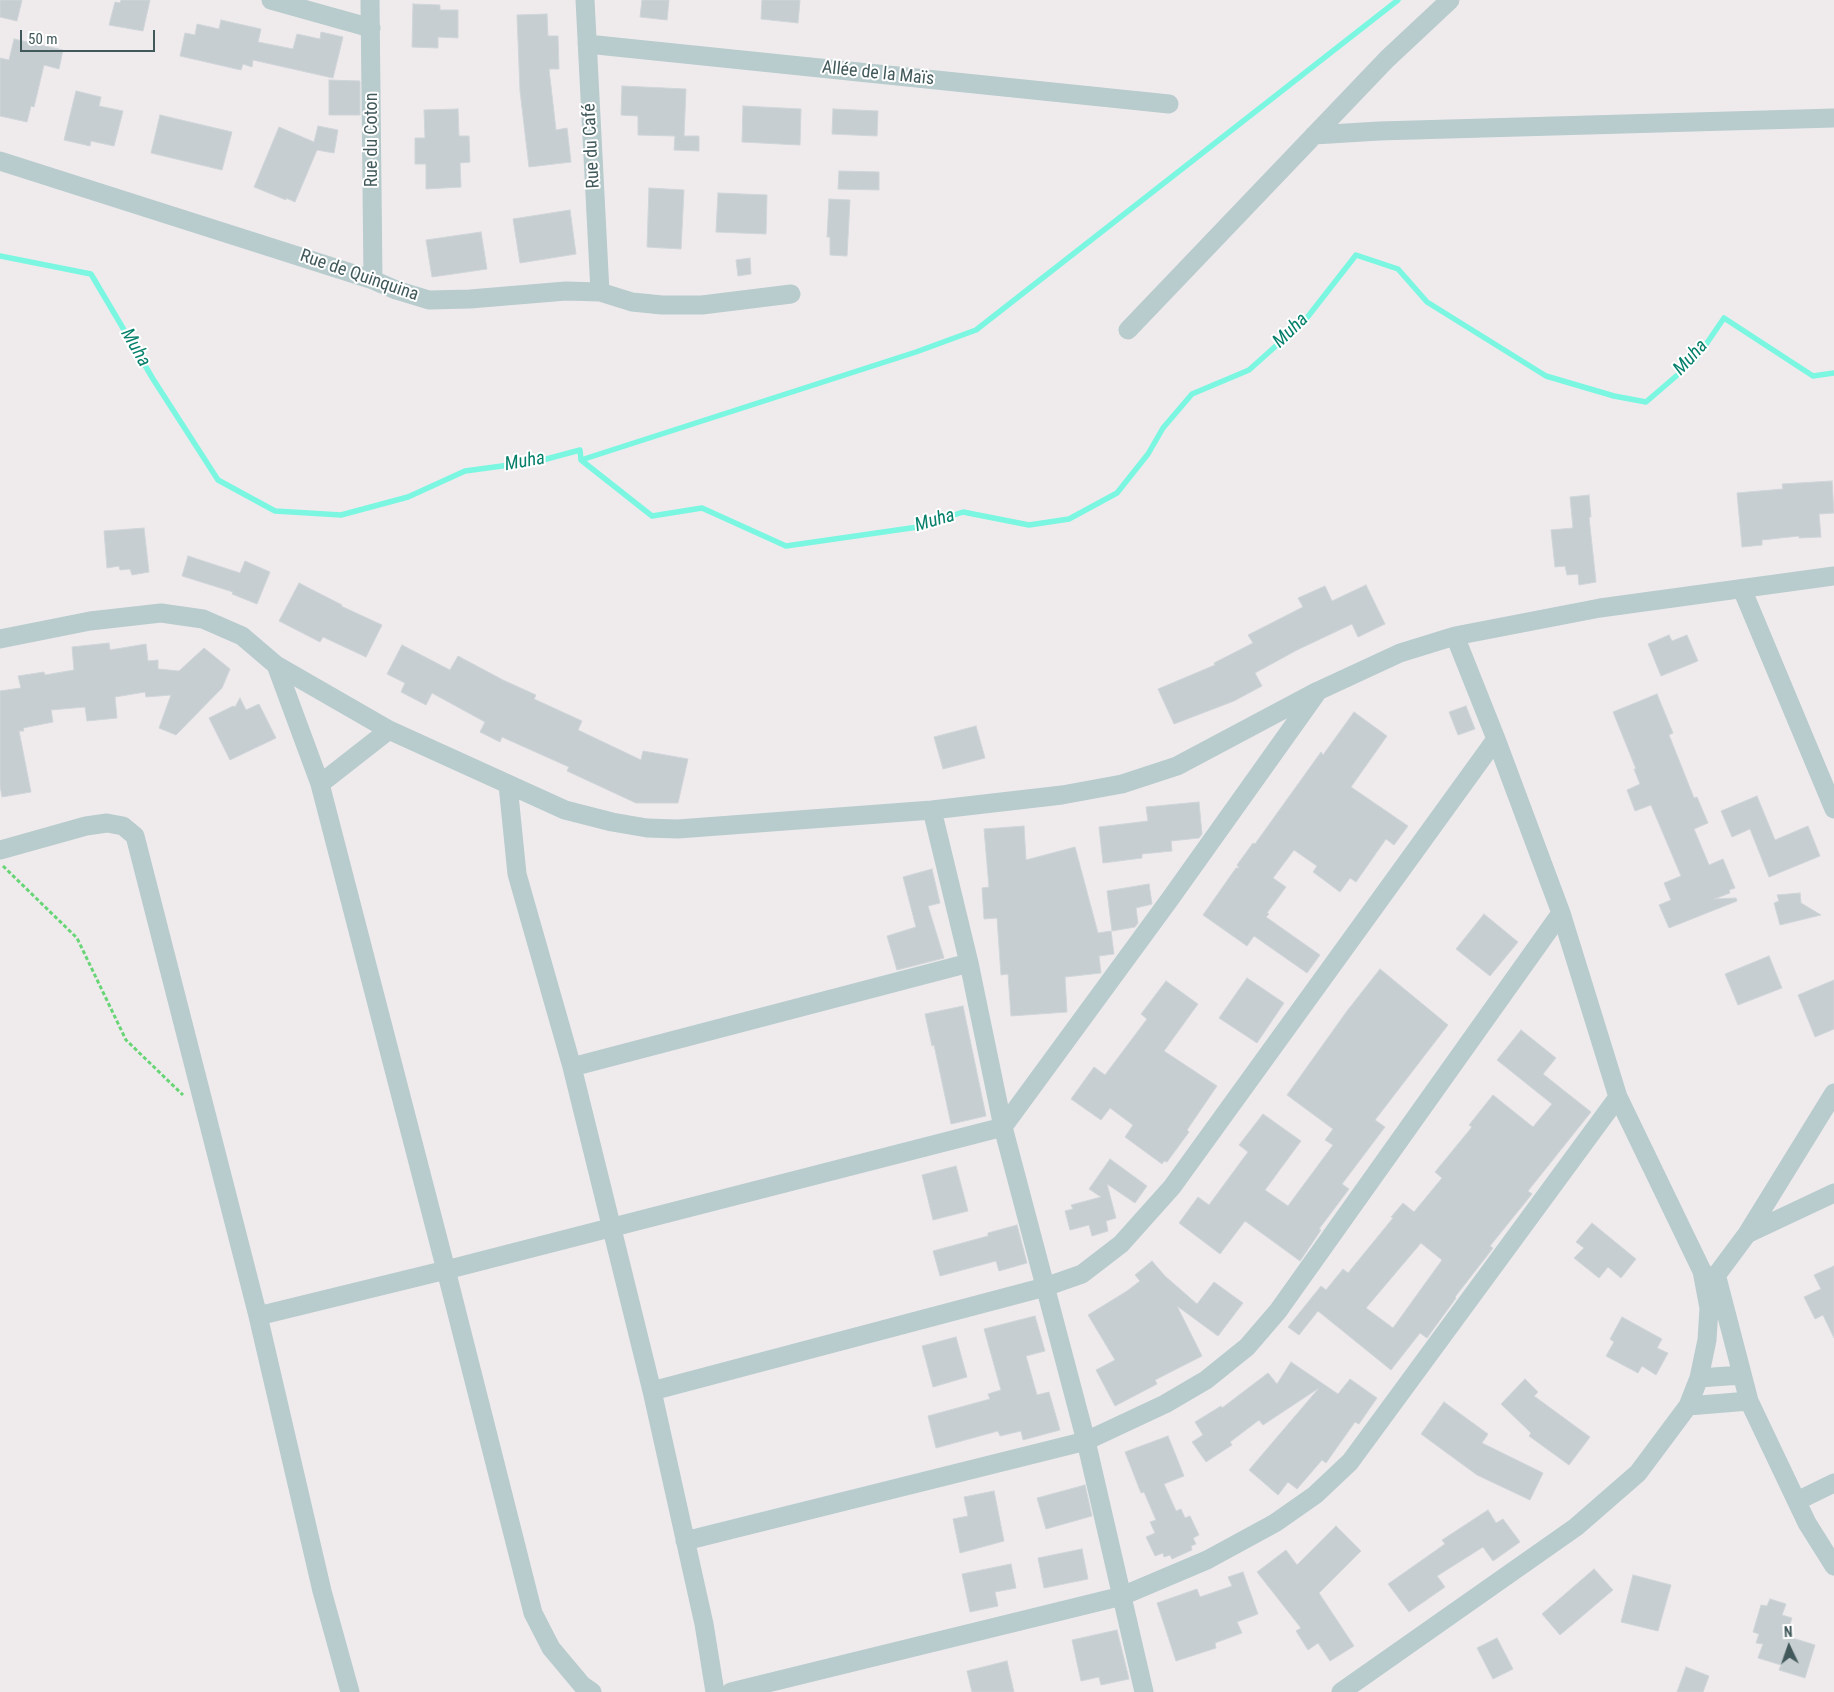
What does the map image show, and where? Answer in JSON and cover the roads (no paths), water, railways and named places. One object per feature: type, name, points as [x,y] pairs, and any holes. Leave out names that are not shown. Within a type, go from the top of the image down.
[{"type":"street","points":[[271,0],[371,28]]},
{"type":"street","name":"Rue du Coton","points":[[370,0],[373,280]]},
{"type":"street","name":"Rue du Café","points":[[584,0],[600,292]]},
{"type":"street","points":[[1128,330],[1387,59],[1450,0]]},
{"type":"street","name":"Allée de la Maïs","points":[[587,44],[1169,104]]},
{"type":"street","points":[[1314,135],[1389,131],[1834,118]]},
{"type":"street","name":"Rue de Quinquina","points":[[0,161],[373,280],[396,290],[429,300],[470,299],[566,291],[600,292],[632,302],[662,305],[702,305],[791,294]]},
{"type":"street","points":[[0,639],[90,621],[160,613],[203,619],[242,636],[276,665],[389,730],[508,785],[565,810],[612,822],[647,828],[678,829],[932,810],[1062,795],[1122,784],[1177,766],[1318,691],[1400,653],[1455,636],[1600,608],[1834,576]]},
{"type":"street","points":[[1742,588],[1834,809]]},
{"type":"street","points":[[1455,636],[1496,738],[1561,913],[1618,1097],[1702,1271],[1711,1281],[1749,1401],[1807,1523],[1834,1566]]},
{"type":"street","points":[[276,665],[320,784],[533,1613],[551,1648],[582,1685],[592,1692]]},
{"type":"street","points":[[258,1316],[446,1270],[1003,1127],[1170,899],[1318,691]]},
{"type":"street","points":[[320,784],[389,730]]},
{"type":"street","points":[[652,1391],[1045,1286],[1082,1274],[1121,1244],[1172,1187],[1496,738]]},
{"type":"street","points":[[508,785],[517,874],[572,1067],[652,1391],[704,1624],[716,1692]]},
{"type":"street","points":[[932,810],[968,963],[1003,1127],[1086,1441],[1144,1692]]},
{"type":"street","points":[[0,850],[86,826],[107,823],[123,826],[135,836],[258,1316],[322,1591],[350,1692]]},
{"type":"street","points":[[685,1542],[1086,1441],[1164,1404],[1206,1380],[1247,1348],[1278,1311],[1561,913]]},
{"type":"street","points":[[572,1067],[968,963]]},
{"type":"street","points":[[1341,1692],[1576,1527],[1638,1473],[1688,1406],[1699,1378],[1707,1340],[1711,1281],[1747,1234],[1834,1093]]},
{"type":"street","points":[[731,1692],[1122,1596],[1207,1560],[1275,1523],[1315,1495],[1350,1462],[1618,1097]]},
{"type":"street","points":[[1747,1234],[1834,1193]]},
{"type":"street","points":[[1699,1378],[1742,1375]]},
{"type":"street","points":[[1688,1406],[1749,1401]]},
{"type":"street","points":[[1797,1501],[1834,1483]]},
{"type":"waterway","points":[[581,460],[916,352],[976,330],[1398,0]]},
{"type":"waterway","name":"Muha","points":[[0,256],[91,274],[153,379],[218,480],[275,511],[341,515],[408,497],[465,471],[539,461],[580,450],[581,460],[652,516],[702,508],[786,546],[918,527],[963,512],[1029,525],[1069,519],[1117,493],[1148,454],[1163,428],[1192,394],[1249,370],[1306,319],[1356,255],[1398,269],[1427,302],[1546,376],[1614,396],[1646,402],[1696,359],[1724,318],[1813,376],[1834,373]]}]
